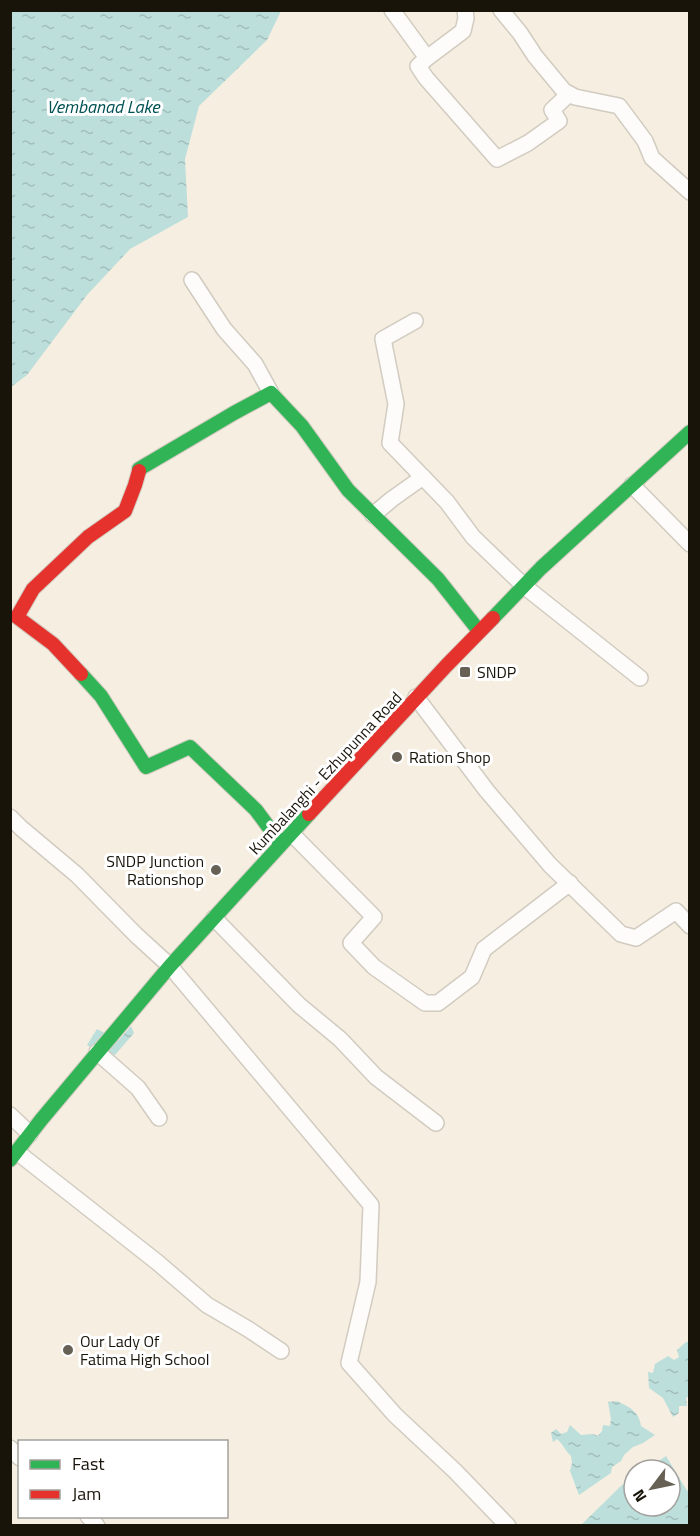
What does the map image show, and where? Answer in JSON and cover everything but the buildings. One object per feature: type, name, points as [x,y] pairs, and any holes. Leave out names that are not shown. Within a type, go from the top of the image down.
[{"type":"street","points":[[392,10],[427,57]]},
{"type":"street","points":[[465,10],[463,31],[418,66],[497,159],[528,143],[559,121],[552,110],[569,94]]},
{"type":"street","points":[[501,10],[564,91],[575,98],[619,105],[645,141],[652,158],[690,192]]},
{"type":"street","points":[[192,280],[224,329],[255,364],[271,393],[302,426],[348,490],[438,579],[479,632]]},
{"type":"street","points":[[415,321],[383,339],[396,404],[390,443],[447,502],[473,537],[524,586],[640,678]]},
{"type":"street","points":[[271,393],[139,469],[125,511],[88,537],[33,589],[17,616],[54,644],[101,696],[146,767],[190,747],[286,839],[374,917],[351,943],[374,967],[425,1003],[438,1003],[472,977],[484,949],[570,884]]},
{"type":"street","name":"Kumbalanghi - Ezhupunna Road","points":[[14,1156],[170,966],[416,698],[541,568],[690,432]]},
{"type":"street","points":[[373,515],[423,477]]},
{"type":"street","points":[[632,484],[662,518],[690,544]]},
{"type":"street","points":[[416,698],[487,791],[550,865],[621,934],[636,938],[676,911],[690,926]]},
{"type":"street","points":[[14,828],[77,875],[170,966],[371,1205],[368,1282],[349,1363],[395,1415],[455,1471],[508,1526]]},
{"type":"street","points":[[214,918],[299,1005],[340,1039],[376,1077],[436,1123]]},
{"type":"street","points":[[98,1052],[138,1088],[159,1118]]},
{"type":"street","points":[[10,1115],[30,1134]]},
{"type":"street","points":[[14,1156],[157,1262],[207,1305],[281,1351]]},
{"type":"water","name":"Vembanad Lake","points":[[11,10],[281,11],[267,40],[199,106],[185,159],[188,217],[130,249],[87,295],[27,375],[11,387]]},
{"type":"water","points":[[131,1026],[134,1033],[115,1055],[97,1052],[87,1045],[97,1029],[119,1040]]},
{"type":"water","points":[[689,1342],[689,1396],[686,1398],[687,1406],[679,1406],[679,1413],[673,1417],[663,1398],[649,1388],[648,1372],[653,1373],[655,1364],[668,1356],[674,1360],[679,1357],[677,1350]]},
{"type":"water","points":[[617,1401],[626,1405],[638,1417],[641,1426],[655,1435],[633,1447],[621,1461],[612,1467],[611,1473],[579,1495],[570,1471],[571,1456],[557,1439],[553,1442],[551,1433],[556,1429],[561,1434],[567,1432],[570,1425],[581,1435],[598,1436],[603,1425],[610,1426],[608,1402]]},
{"type":"water","points":[[682,1482],[689,1492],[689,1525],[581,1525],[622,1485],[622,1518],[682,1518]]},
{"type":"traffic: fast","points":[[139,471],[271,393],[302,426],[348,490],[438,579],[479,631]]},
{"type":"traffic: fast","points":[[493,618],[541,568],[690,432]]},
{"type":"traffic: fast","points":[[81,674],[101,696],[146,767],[190,747],[256,810],[281,844]]},
{"type":"traffic: fast","points":[[10,1160],[170,966],[309,814]]},
{"type":"traffic: jam","points":[[81,674],[53,644],[17,617],[33,589],[88,537],[125,511],[139,471]]},
{"type":"traffic: jam","points":[[309,814],[493,618]]},
{"type":"place","name":"SNDP","points":[[465,672]]},
{"type":"place","name":"Ration Shop","points":[[397,757]]},
{"type":"place","name":"SNDP Junction Rationshop","points":[[216,870]]},
{"type":"place","name":"Our Lady Of Fatima High School","points":[[68,1350]]}]
